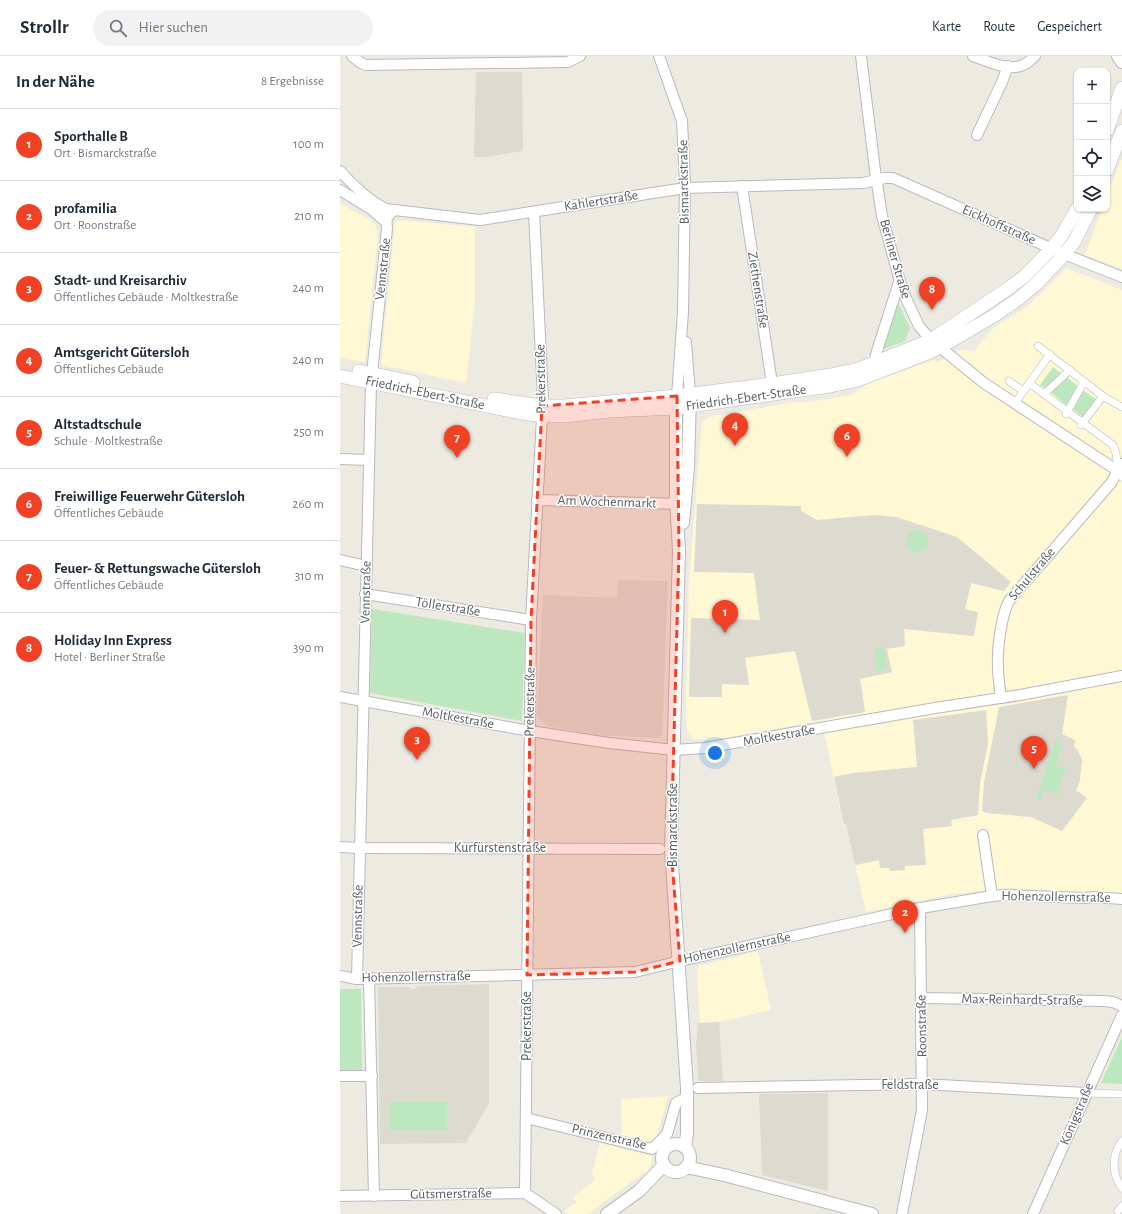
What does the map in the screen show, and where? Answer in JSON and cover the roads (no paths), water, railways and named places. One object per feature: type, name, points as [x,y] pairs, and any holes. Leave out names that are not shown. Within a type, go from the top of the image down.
[{"type":"main road","points":[[1110,122],[1122,88]]},
{"type":"main road","points":[[1110,162],[1122,131]]},
{"type":"main road","name":"Friedrich-Ebert-Straße","points":[[773,389],[855,370],[935,344],[1026,275],[1052,248],[1062,235],[1075,212]]},
{"type":"main road","name":"Friedrich-Ebert-Straße","points":[[340,367],[371,378],[511,411],[542,411],[564,406],[676,402],[773,389],[830,386],[858,380],[995,315],[1036,284],[1064,254],[1074,242],[1090,212]]},
{"type":"main road","name":"Friedrich-Ebert-Straße","points":[[340,376],[371,378]]},
{"type":"street","points":[[352,56],[355,60],[366,65],[568,62],[580,56]]},
{"type":"street","name":"Bismarckstraße","points":[[659,56],[682,121],[686,188],[684,312],[676,402],[681,504]]},
{"type":"street","name":"Berliner Straße","points":[[860,56],[882,216],[902,292],[916,321],[923,332],[935,344],[984,383],[1121,471]]},
{"type":"street","points":[[973,56],[1008,66],[1017,67],[1025,64],[1035,56]]},
{"type":"street","points":[[1118,56],[1122,62]]},
{"type":"street","points":[[978,135],[1008,66]]},
{"type":"street","name":"Kahlertstraße","points":[[340,171],[354,186],[371,200],[386,209],[480,220],[686,188],[863,183],[876,180]]},
{"type":"street","name":"Eickhoffstraße","points":[[876,180],[893,178],[1064,254],[1122,277]]},
{"type":"street","name":"Ziethenstraße","points":[[742,186],[773,389]]},
{"type":"street","points":[[343,193],[371,209],[386,222]]},
{"type":"street","name":"Vennstraße","points":[[349,978],[360,848],[371,378],[387,229],[386,222],[390,214],[395,210]]},
{"type":"street","name":"Prekerstraße","points":[[525,1193],[531,620],[542,411],[534,212]]},
{"type":"street","points":[[874,363],[899,282]]},
{"type":"street","name":"Bismarckstraße","points":[[680,1145],[687,1099],[680,961],[671,849],[679,550],[681,504],[690,400],[684,312]]},
{"type":"street","points":[[1038,346],[1083,378],[1103,396],[1122,406]]},
{"type":"street","points":[[1015,403],[1050,354]]},
{"type":"street","points":[[1044,394],[1070,370]]},
{"type":"street","points":[[1066,413],[1083,378]]},
{"type":"street","points":[[1009,381],[1023,391]]},
{"type":"street","points":[[1029,383],[1066,413],[1113,445],[1121,471]]},
{"type":"street","points":[[1082,424],[1103,396]]},
{"type":"street","points":[[340,459],[369,460]]},
{"type":"street","name":"Schulstraße","points":[[1001,698],[998,667],[999,651],[1004,610],[1009,600],[1121,471]]},
{"type":"street","name":"Am Wochenmarkt","points":[[537,496],[681,504]]},
{"type":"street","points":[[340,560],[366,566]]},
{"type":"street","name":"Töllerstraße","points":[[365,594],[531,620]]},
{"type":"street","name":"Moltkestraße","points":[[340,697],[530,731],[609,743],[674,750],[699,749],[1122,676]]},
{"type":"street","points":[[983,835],[992,896]]},
{"type":"street","name":"Kurfürstenstraße","points":[[340,846],[360,848],[660,849]]},
{"type":"street","name":"Hohenzollernstraße","points":[[340,982],[344,982],[349,978],[635,972],[920,908],[992,896],[1094,897],[1122,899]]},
{"type":"street","name":"Roonstraße","points":[[902,1214],[922,1110],[920,908]]},
{"type":"street","points":[[369,978],[374,1196]]},
{"type":"street","name":"Max-Reinhardt-Straße","points":[[921,998],[1104,1001],[1113,1002],[1122,1006]]},
{"type":"street","name":"Königstraße","points":[[1033,1214],[1122,1015]]},
{"type":"street","points":[[340,1076],[372,1076]]},
{"type":"street","name":"Feldstraße","points":[[698,1088],[922,1084],[1122,1094]]},
{"type":"street","name":"Prinzenstraße","points":[[526,1118],[652,1149],[668,1134],[676,1103],[687,1099]]},
{"type":"street","points":[[1122,1141],[1115,1153],[1114,1164],[1115,1174],[1122,1188]]},
{"type":"street","points":[[671,1145],[680,1145],[689,1154],[688,1163],[679,1171],[668,1168],[662,1161],[663,1151],[671,1145]]},
{"type":"street","points":[[688,1163],[709,1166],[724,1175],[872,1214]]},
{"type":"street","points":[[607,1214],[668,1168]]},
{"type":"street","points":[[525,1193],[556,1214]]},
{"type":"street","name":"Gütsmerstraße","points":[[340,1196],[525,1193]]},
{"type":"place","name":"Holiday Inn Express","points":[[932,310]]},
{"type":"place","name":"Amtsgericht Gütersloh","points":[[735,446]]},
{"type":"place","name":"Freiwillige Feuerwehr Gütersloh","points":[[847,457]]},
{"type":"place","name":"Feuer- & Rettungswache Gütersloh","points":[[457,458]]},
{"type":"place","name":"Sporthalle B","points":[[725,633]]},
{"type":"place","name":"Stadt- und Kreisarchiv","points":[[417,760]]},
{"type":"place","name":"Altstadtschule","points":[[1034,769]]},
{"type":"place","name":"profamilia","points":[[905,933]]}]
